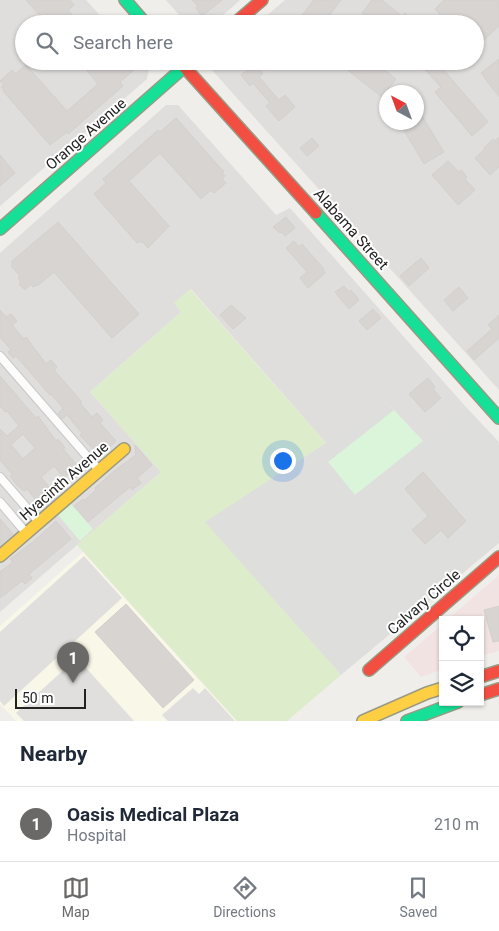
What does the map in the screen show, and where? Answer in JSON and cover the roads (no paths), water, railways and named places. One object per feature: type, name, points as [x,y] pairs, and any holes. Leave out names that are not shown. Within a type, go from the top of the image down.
[{"type":"main road","points":[[125,0],[138,15]]},
{"type":"main road","points":[[244,15],[262,0]]},
{"type":"main road","name":"Orange Avenue","points":[[0,229],[177,70]]},
{"type":"main road","name":"Alabama Street","points":[[191,70],[499,418]]},
{"type":"main road","name":"Hyacinth Avenue","points":[[0,556],[124,449]]},
{"type":"main road","name":"Calvary Circle","points":[[369,670],[499,557]]},
{"type":"main road","points":[[484,676],[499,671]]},
{"type":"main road","points":[[363,721],[439,689]]},
{"type":"main road","points":[[484,694],[499,689]]},
{"type":"main road","points":[[407,721],[447,706]]},
{"type":"street","points":[[0,356],[99,470]]},
{"type":"street","points":[[0,477],[39,522]]},
{"type":"street","points":[[0,502],[27,534]]},
{"type":"place","name":"Oasis Medical Plaza","points":[[73,683]]}]
